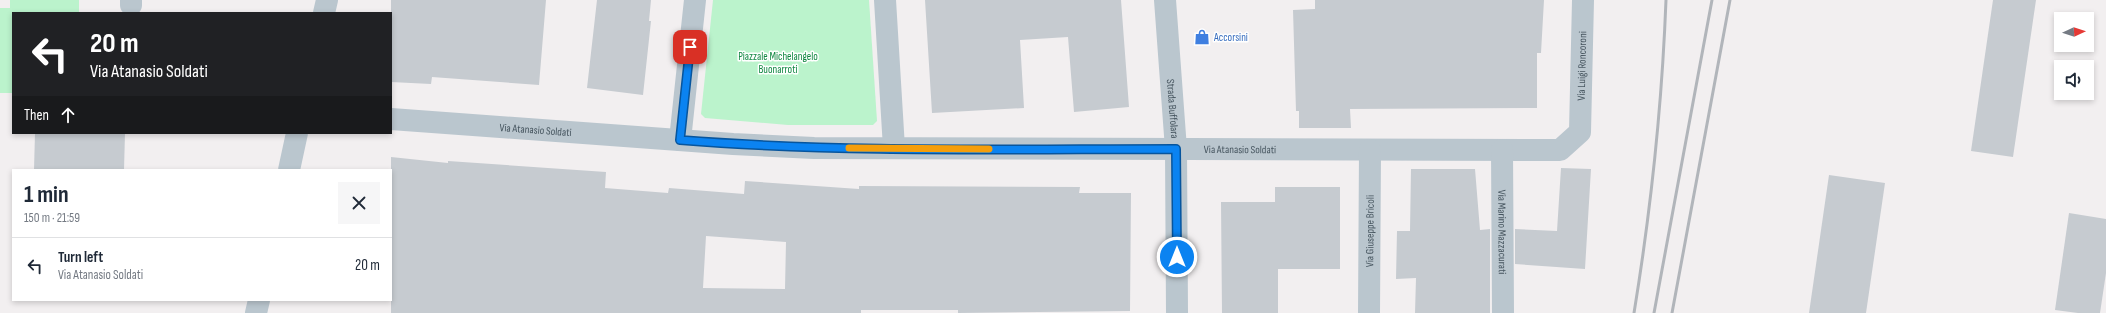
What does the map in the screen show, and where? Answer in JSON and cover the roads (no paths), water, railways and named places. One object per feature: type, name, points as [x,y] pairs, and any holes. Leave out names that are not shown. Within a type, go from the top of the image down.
[{"type":"street","points":[[324,12],[327,0]]},
{"type":"street","points":[[695,0],[680,140],[814,148],[894,148],[885,0]]},
{"type":"street","name":"Strada Buffolara","points":[[1166,0],[1176,149],[1177,313]]},
{"type":"street","name":"Via Luigi Roncoroni","points":[[1580,132],[1583,0]]},
{"type":"street","name":"Via Atanasio Soldati","points":[[392,119],[680,140]]},
{"type":"street","name":"Via Atanasio Soldati","points":[[894,148],[1560,150],[1580,132]]},
{"type":"street","points":[[289,169],[297,134]]},
{"type":"street","name":"Via Giuseppe Bricoli","points":[[1369,313],[1370,150]]},
{"type":"street","name":"Via Marino Mazzacurati","points":[[1502,150],[1503,313]]},
{"type":"street","points":[[256,313],[259,301]]},
{"type":"railway","points":[[1634,313],[1646,235],[1659,118],[1666,0]]},
{"type":"railway","points":[[1654,313],[1712,0]]},
{"type":"railway","points":[[1672,313],[1730,0]]},
{"type":"place","name":"Accorsini","points":[[1202,37]]},
{"type":"park label","name":"Piazzale Michelangelo Buonarroti","points":[[778,62]]}]
